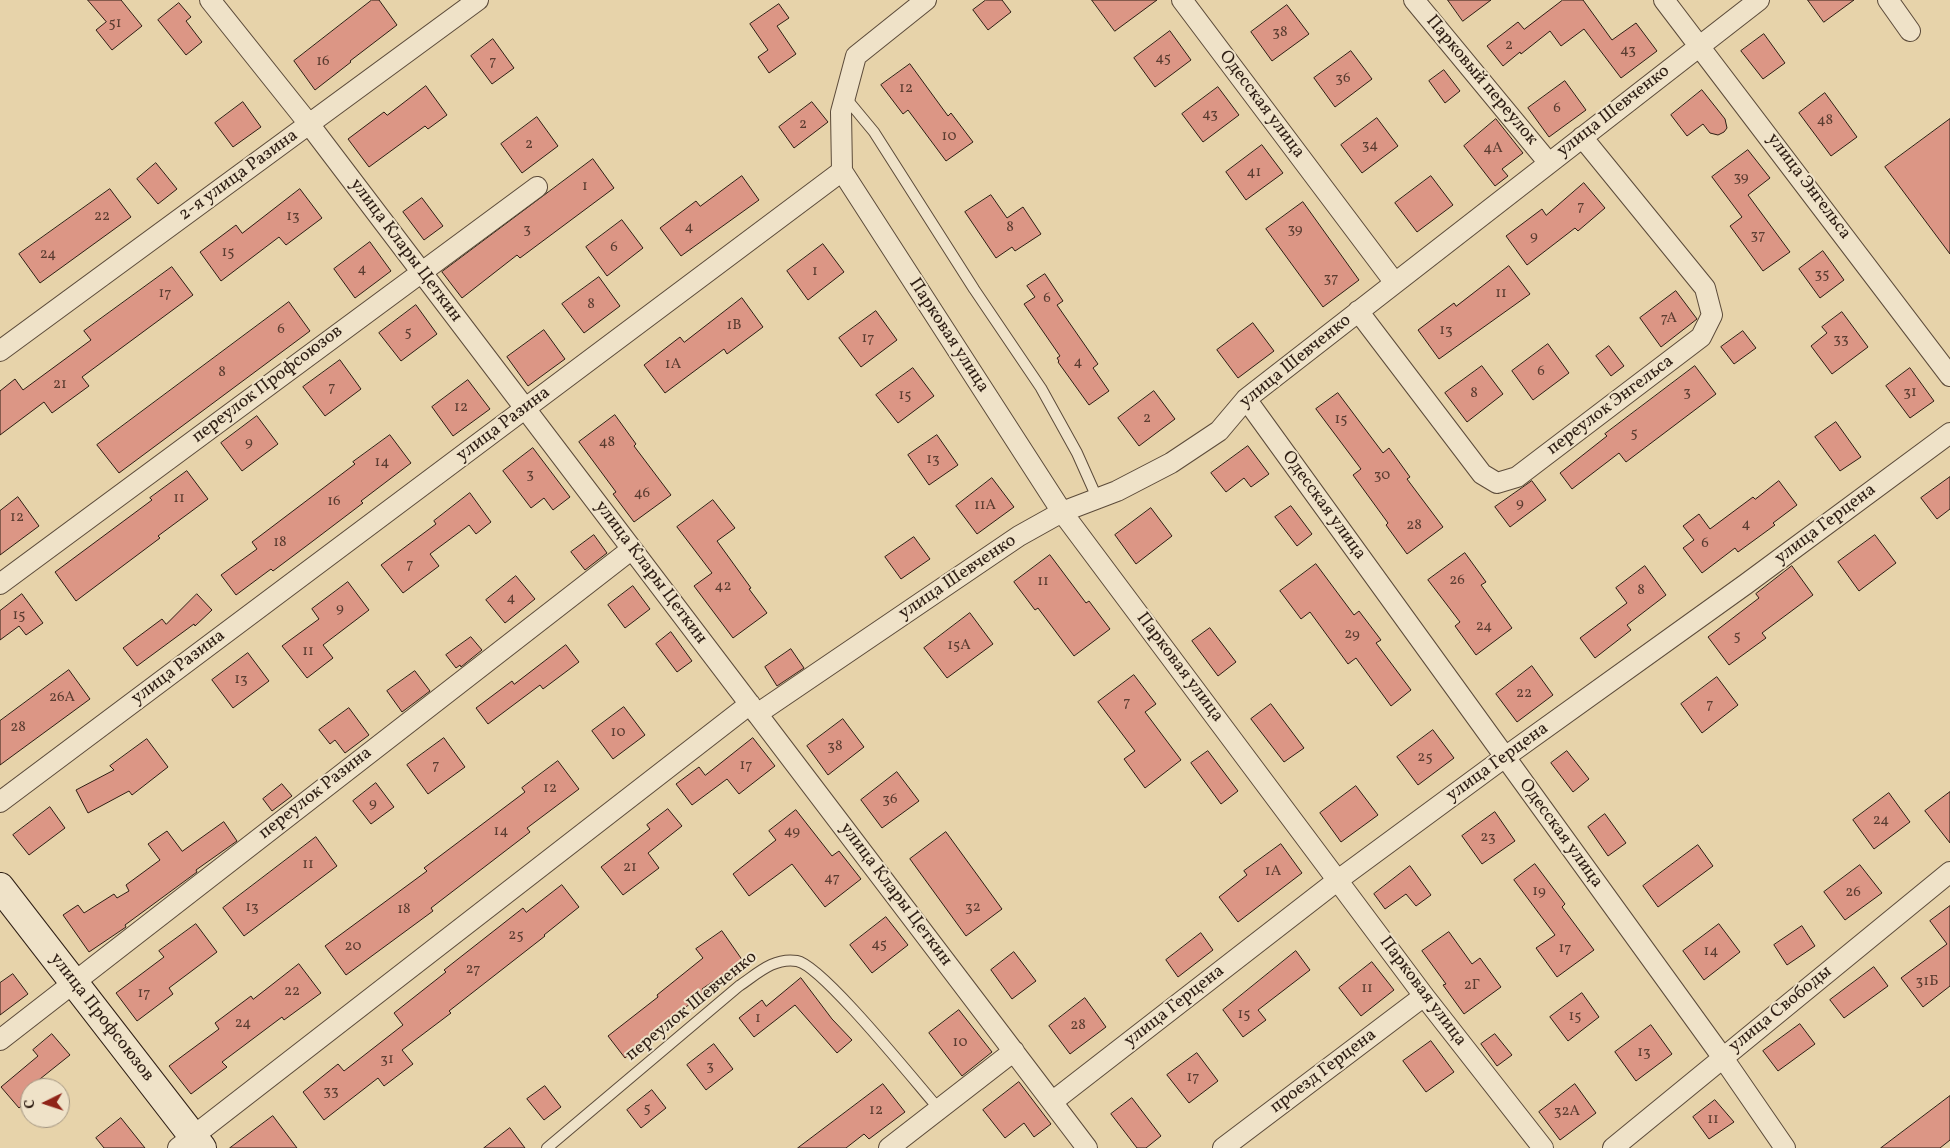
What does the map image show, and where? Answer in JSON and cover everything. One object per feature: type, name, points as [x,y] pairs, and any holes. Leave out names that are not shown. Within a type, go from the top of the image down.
[{"type":"street","name":"улица Клары Цеткин","points":[[210,0],[309,124],[1087,1148]]},
{"type":"street","name":"2-я улица Разина","points":[[0,351],[478,0]]},
{"type":"street","points":[[842,171],[841,112],[856,56],[926,0]]},
{"type":"street","name":"Одесская улица","points":[[1182,0],[1395,282]]},
{"type":"street","name":"Парковый переулок","points":[[1414,0],[1548,162]]},
{"type":"street","name":"улица Энгельса","points":[[1664,0],[1950,376]]},
{"type":"street","name":"улица Шевченко","points":[[191,1144],[754,709],[1019,536],[1062,512],[1098,500],[1171,463],[1219,432],[1246,399],[1548,162],[1759,0]]},
{"type":"street","points":[[1888,0],[1910,31]]},
{"type":"street","name":"переулок Энгельса","points":[[1358,311],[1482,474],[1498,483],[1517,477],[1701,337],[1712,315],[1705,288],[1582,137]]},
{"type":"street","name":"улица Разина","points":[[0,802],[842,171]]},
{"type":"street","name":"Парковая улица","points":[[842,171],[1062,512],[1424,996],[1542,1148]]},
{"type":"street","name":"переулок Профсоюзов","points":[[0,584],[538,186]]},
{"type":"street","name":"Одесская улица","points":[[1246,399],[1723,1058],[1786,1148]]},
{"type":"street","name":"улица Герцена","points":[[1052,1102],[1338,880],[1746,584],[1950,433]]},
{"type":"street","name":"переулок Разина","points":[[0,1040],[632,549]]},
{"type":"street","name":"улица Свободы","points":[[1613,1148],[1950,872]]},
{"type":"street","name":"улица Профсоюзов","points":[[0,887],[74,983],[191,1144]]},
{"type":"street","name":"проезд Герцена","points":[[1223,1148],[1424,996]]},
{"type":"street","points":[[889,1148],[1014,1051]]},
{"type":"lane","points":[[845,97],[874,132],[974,289],[1041,388],[1078,453],[1098,500]]},
{"type":"lane","name":"переулок Шевченко","points":[[547,1148],[739,986],[774,962],[798,961],[814,970],[840,994],[939,1109]]},
{"type":"building","points":[[88,0],[121,0],[142,26],[112,50],[96,30],[106,22]]},
{"type":"building","points":[[372,0],[379,0],[397,25],[315,90],[294,61]]},
{"type":"building","points":[[986,0],[1002,0],[1011,12],[988,30],[973,10]]},
{"type":"building","points":[[1092,0],[1157,0],[1115,31]]},
{"type":"building","points":[[1448,0],[1491,0],[1463,21]]},
{"type":"building","points":[[1563,0],[1583,0],[1612,40],[1636,23],[1657,51],[1621,78],[1584,29],[1561,46],[1550,31],[1503,66],[1487,46],[1518,22],[1524,29]]},
{"type":"building","points":[[1808,0],[1854,0],[1824,22]]},
{"type":"building","points":[[179,3],[191,17],[186,21],[202,42],[186,55],[158,20]]},
{"type":"building","points":[[779,4],[789,18],[777,26],[796,54],[769,73],[758,57],[768,50],[750,24]]},
{"type":"building","points":[[1287,5],[1309,34],[1272,61],[1251,32]]},
{"type":"building","points":[[1170,31],[1191,60],[1155,87],[1134,58]]},
{"type":"building","points":[[1764,34],[1785,63],[1763,79],[1741,51]]},
{"type":"building","points":[[493,39],[514,68],[492,84],[471,56]]},
{"type":"building","points":[[1351,51],[1372,79],[1335,107],[1314,78]]},
{"type":"building","points":[[910,64],[948,116],[951,113],[973,142],[946,161],[908,110],[903,114],[881,85]]},
{"type":"building","points":[[1444,70],[1460,91],[1445,103],[1429,81]]},
{"type":"building","points":[[1565,81],[1586,110],[1549,137],[1528,108]]},
{"type":"building","points":[[426,86],[447,115],[428,129],[425,126],[369,167],[348,139],[384,112],[387,115]]},
{"type":"building","points":[[1218,87],[1239,115],[1203,142],[1182,114]]},
{"type":"building","points":[[1702,90],[1725,119],[1727,128],[1718,135],[1710,133],[1703,124],[1687,136],[1671,115]]},
{"type":"building","points":[[1825,93],[1857,137],[1831,156],[1799,113]]},
{"type":"building","points":[[243,102],[261,127],[233,147],[215,123]]},
{"type":"building","points":[[812,102],[828,122],[794,148],[779,127]]},
{"type":"building","points":[[537,117],[558,146],[522,173],[501,144]]},
{"type":"building","points":[[1377,118],[1398,146],[1362,173],[1341,145]]},
{"type":"building","points":[[1496,119],[1523,153],[1502,169],[1508,176],[1495,186],[1464,146]]},
{"type":"building","points":[[1950,119],[1950,254],[1885,167]]},
{"type":"building","points":[[1262,145],[1283,173],[1246,200],[1226,172]]},
{"type":"building","points":[[1748,150],[1770,178],[1748,195],[1790,252],[1763,271],[1730,226],[1742,217],[1712,177]]},
{"type":"building","points":[[593,159],[614,188],[520,258],[517,255],[462,298],[442,272]]},
{"type":"building","points":[[156,163],[177,189],[158,204],[137,179]]},
{"type":"building","points":[[742,176],[759,200],[681,256],[660,228],[696,201],[700,206]]},
{"type":"building","points":[[1431,176],[1453,205],[1417,232],[1395,203]]},
{"type":"building","points":[[1584,183],[1605,208],[1578,231],[1575,228],[1527,265],[1506,236],[1542,209],[1546,215]]},
{"type":"building","points":[[110,189],[131,217],[40,283],[19,254]]},
{"type":"building","points":[[300,189],[322,218],[286,245],[279,237],[221,281],[200,252],[236,225],[242,233]]},
{"type":"building","points":[[991,195],[1007,218],[1023,207],[1041,234],[1015,251],[1012,247],[996,258],[965,212]]},
{"type":"building","points":[[422,198],[443,226],[424,240],[403,212]]},
{"type":"building","points":[[1303,202],[1359,280],[1323,307],[1266,229]]},
{"type":"building","points":[[622,220],[643,248],[607,276],[586,247]]},
{"type":"building","points":[[370,242],[391,271],[355,298],[334,269]]},
{"type":"building","points":[[823,244],[844,272],[808,300],[787,271]]},
{"type":"building","points":[[1823,251],[1844,280],[1820,298],[1799,269]]},
{"type":"building","points":[[1509,266],[1530,294],[1439,359],[1418,330],[1454,303],[1456,306]]},
{"type":"building","points":[[172,267],[193,295],[82,377],[89,386],[52,413],[44,402],[0,435],[0,391],[15,379],[23,390],[91,340],[84,331]]},
{"type":"building","points":[[1045,274],[1063,301],[1057,305],[1098,364],[1093,368],[1109,391],[1089,405],[1058,362],[1057,358],[1060,356],[1024,304],[1035,297],[1027,286]]},
{"type":"building","points":[[599,277],[620,306],[584,333],[562,304]]},
{"type":"building","points":[[1676,291],[1697,319],[1661,347],[1640,318]]},
{"type":"building","points":[[742,298],[763,327],[727,354],[724,349],[665,393],[644,365],[680,337],[684,342]]},
{"type":"building","points":[[289,302],[310,331],[119,473],[97,445]]},
{"type":"building","points":[[416,305],[437,334],[401,361],[379,333]]},
{"type":"building","points":[[876,311],[897,340],[861,367],[839,338]]},
{"type":"building","points":[[1842,312],[1868,347],[1832,374],[1811,346],[1827,333],[1822,327]]},
{"type":"building","points":[[1253,323],[1274,351],[1238,378],[1217,350]]},
{"type":"building","points":[[544,330],[565,359],[528,386],[507,357]]},
{"type":"building","points":[[1743,331],[1756,348],[1734,364],[1721,347]]},
{"type":"building","points":[[1548,344],[1569,373],[1533,400],[1512,371]]},
{"type":"building","points":[[1609,346],[1624,366],[1611,376],[1596,356]]},
{"type":"building","points":[[340,360],[361,389],[325,416],[303,387]]},
{"type":"building","points":[[1482,366],[1503,394],[1467,422],[1445,393]]},
{"type":"building","points":[[1695,366],[1716,394],[1626,462],[1619,453],[1572,489],[1560,473],[1607,436],[1605,434]]},
{"type":"building","points":[[913,368],[934,396],[898,423],[876,395]]},
{"type":"building","points":[[1910,368],[1934,401],[1910,418],[1886,386]]},
{"type":"building","points":[[468,380],[490,409],[453,436],[432,407]]},
{"type":"building","points":[[1154,391],[1175,419],[1139,446],[1118,418]]},
{"type":"building","points":[[1338,393],[1383,453],[1389,448],[1410,477],[1407,479],[1443,527],[1407,554],[1386,525],[1388,523],[1353,475],[1361,469],[1316,409]]},
{"type":"building","points":[[615,415],[636,444],[634,446],[671,495],[634,522],[613,494],[616,492],[579,442]]},
{"type":"building","points":[[257,416],[278,444],[242,471],[221,443]]},
{"type":"building","points":[[1836,422],[1861,457],[1840,471],[1815,437]]},
{"type":"building","points":[[390,435],[411,463],[309,544],[273,571],[271,569],[236,595],[221,575],[257,549],[252,542]]},
{"type":"building","points":[[937,435],[958,465],[929,485],[908,455]]},
{"type":"building","points":[[1248,446],[1269,474],[1251,487],[1244,478],[1226,492],[1211,473]]},
{"type":"building","points":[[533,448],[570,497],[553,510],[544,498],[531,508],[503,471]]},
{"type":"building","points":[[187,471],[208,499],[158,536],[160,538],[76,601],[55,572],[152,500],[150,498]]},
{"type":"building","points":[[1950,477],[1950,509],[1937,519],[1921,498]]},
{"type":"building","points":[[992,478],[1014,507],[977,534],[956,506]]},
{"type":"building","points":[[1532,481],[1546,500],[1510,527],[1495,507]]},
{"type":"building","points":[[1779,481],[1797,505],[1773,523],[1775,525],[1738,552],[1735,548],[1702,573],[1683,548],[1694,540],[1683,526],[1699,514],[1710,529],[1753,497],[1755,499]]},
{"type":"building","points":[[470,493],[491,522],[476,534],[469,525],[430,554],[439,566],[403,593],[381,565],[436,524],[434,521]]},
{"type":"building","points":[[18,497],[39,526],[0,555],[0,511]]},
{"type":"building","points":[[713,500],[735,528],[717,541],[767,613],[733,638],[694,586],[712,573],[677,527]]},
{"type":"building","points":[[1291,506],[1312,534],[1297,546],[1275,517]]},
{"type":"building","points":[[1151,508],[1172,536],[1136,564],[1115,535]]},
{"type":"building","points":[[594,535],[607,553],[585,570],[571,552]]},
{"type":"building","points":[[1875,535],[1896,563],[1859,591],[1838,562]]},
{"type":"building","points":[[914,537],[930,559],[901,579],[885,557]]},
{"type":"building","points":[[1465,553],[1486,582],[1481,585],[1512,628],[1476,655],[1455,626],[1460,622],[1428,580]]},
{"type":"building","points":[[1050,555],[1086,603],[1089,601],[1110,629],[1074,656],[1038,608],[1035,610],[1014,582]]},
{"type":"building","points":[[1316,564],[1354,615],[1359,611],[1381,640],[1376,643],[1411,690],[1391,706],[1356,658],[1348,664],[1310,612],[1301,619],[1280,591]]},
{"type":"building","points":[[1645,566],[1666,595],[1627,625],[1631,630],[1595,658],[1580,638],[1627,603],[1616,588]]},
{"type":"building","points":[[1792,566],[1813,595],[1762,633],[1766,638],[1729,665],[1708,637],[1759,598],[1756,594]]},
{"type":"building","points":[[516,576],[535,599],[505,623],[486,600]]},
{"type":"building","points":[[348,582],[369,610],[323,645],[333,658],[307,678],[282,646],[319,619],[312,609]]},
{"type":"building","points":[[633,586],[650,609],[625,628],[608,605]]},
{"type":"building","points":[[22,594],[43,623],[26,635],[19,626],[0,640],[0,611]]},
{"type":"building","points":[[197,594],[212,610],[195,626],[194,624],[137,666],[123,648],[162,619],[166,624]]},
{"type":"building","points":[[970,613],[993,644],[947,678],[924,648]]},
{"type":"building","points":[[1210,628],[1236,662],[1218,676],[1192,641]]},
{"type":"building","points":[[671,632],[692,661],[677,672],[656,644]]},
{"type":"building","points":[[471,637],[482,650],[461,667],[460,665],[456,668],[446,655]]},
{"type":"building","points":[[566,645],[579,662],[543,689],[540,685],[488,724],[476,708],[512,681],[514,684]]},
{"type":"building","points":[[791,649],[804,668],[777,686],[765,667]]},
{"type":"building","points":[[248,653],[269,681],[233,708],[212,680]]},
{"type":"building","points":[[1532,666],[1553,695],[1517,722],[1496,694]]},
{"type":"building","points":[[69,670],[90,699],[0,765],[0,721]]},
{"type":"building","points":[[415,671],[430,691],[402,712],[387,691]]},
{"type":"building","points":[[1134,675],[1156,704],[1145,712],[1181,760],[1145,788],[1124,759],[1135,751],[1098,702]]},
{"type":"building","points":[[1717,677],[1738,705],[1702,733],[1681,704]]},
{"type":"building","points":[[1271,704],[1304,748],[1284,762],[1251,719]]},
{"type":"building","points":[[624,707],[645,735],[613,759],[592,731]]},
{"type":"building","points":[[349,708],[369,735],[345,753],[335,740],[330,744],[319,730]]},
{"type":"building","points":[[843,719],[864,747],[828,775],[807,746]]},
{"type":"building","points":[[1433,730],[1454,758],[1418,785],[1397,757]]},
{"type":"building","points":[[444,738],[465,767],[428,794],[407,765]]},
{"type":"building","points":[[753,738],[775,766],[739,794],[727,779],[692,805],[676,784],[699,767],[705,775]]},
{"type":"building","points":[[147,739],[168,767],[132,795],[129,791],[88,813],[76,790],[114,770],[110,766]]},
{"type":"building","points":[[1208,751],[1238,791],[1221,804],[1191,763]]},
{"type":"building","points":[[1567,751],[1589,779],[1573,792],[1551,763]]},
{"type":"building","points":[[558,761],[579,789],[527,828],[530,832],[431,908],[433,911],[346,975],[325,946],[427,871],[424,868],[525,792],[522,788]]},
{"type":"building","points":[[897,772],[919,801],[882,828],[861,800]]},
{"type":"building","points":[[376,783],[394,807],[371,824],[353,801]]},
{"type":"building","points":[[282,784],[292,796],[272,811],[263,799]]},
{"type":"building","points":[[1356,786],[1378,815],[1341,842],[1320,813]]},
{"type":"building","points":[[1950,792],[1950,843],[1925,811]]},
{"type":"building","points":[[1889,793],[1910,822],[1874,849],[1853,820]]},
{"type":"building","points":[[50,807],[65,828],[29,855],[13,835]]},
{"type":"building","points":[[668,809],[682,826],[648,853],[659,868],[623,895],[601,867],[650,829],[647,825]]},
{"type":"building","points":[[796,810],[832,856],[839,851],[861,879],[825,907],[792,864],[749,896],[733,874],[776,840],[769,831]]},
{"type":"building","points":[[1495,812],[1515,841],[1482,864],[1462,836]]},
{"type":"building","points":[[1605,814],[1626,843],[1608,856],[1588,827]]},
{"type":"building","points":[[224,822],[237,841],[125,925],[126,927],[89,952],[63,915],[78,905],[84,913],[114,894],[117,898],[129,891],[126,885],[160,860],[148,844],[167,831],[182,851]]},
{"type":"building","points":[[946,832],[1002,909],[966,936],[910,859]]},
{"type":"building","points":[[316,837],[337,866],[244,936],[223,908]]},
{"type":"building","points":[[1281,844],[1302,873],[1238,922],[1219,897],[1247,875],[1244,871]]},
{"type":"building","points":[[1698,845],[1713,866],[1658,907],[1643,886]]},
{"type":"building","points":[[1535,864],[1565,904],[1562,907],[1594,950],[1557,977],[1536,948],[1555,935],[1514,880]]},
{"type":"building","points":[[1860,865],[1882,893],[1845,920],[1824,892]]},
{"type":"building","points":[[1410,866],[1431,895],[1416,906],[1406,894],[1385,909],[1374,894]]},
{"type":"building","points":[[562,885],[579,907],[449,1011],[451,1013],[402,1050],[413,1064],[384,1086],[378,1078],[324,1120],[303,1092],[338,1064],[344,1071],[403,1025],[394,1013],[446,972],[444,970],[523,908],[526,912]]},
{"type":"building","points":[[1950,906],[1950,986],[1923,1007],[1901,978],[1947,944],[1930,921]]},
{"type":"building","points":[[886,917],[908,945],[872,973],[850,945]]},
{"type":"building","points":[[196,924],[217,952],[169,988],[173,994],[137,1021],[116,993],[164,957],[159,951]]},
{"type":"building","points":[[1719,924],[1740,952],[1704,980],[1683,951]]},
{"type":"building","points":[[1802,926],[1815,946],[1787,965],[1774,945]]},
{"type":"building","points":[[722,931],[743,961],[702,989],[704,992],[625,1058],[608,1036],[658,997],[657,995],[703,958],[696,949]]},
{"type":"building","points":[[1449,932],[1472,964],[1480,958],[1501,987],[1464,1014],[1443,985],[1446,984],[1422,951]]},
{"type":"building","points":[[1201,933],[1213,950],[1178,977],[1166,960]]},
{"type":"building","points":[[1296,951],[1310,970],[1258,1010],[1266,1020],[1243,1037],[1223,1010]]},
{"type":"building","points":[[1014,952],[1036,981],[1012,999],[991,970]]},
{"type":"building","points":[[1372,962],[1394,990],[1361,1016],[1339,988]]},
{"type":"building","points":[[299,964],[321,993],[284,1020],[282,1017],[222,1062],[227,1067],[191,1094],[169,1066],[219,1029],[215,1023],[251,996],[253,999]]},
{"type":"building","points":[[1874,967],[1888,986],[1844,1018],[1830,1000]]},
{"type":"building","points":[[13,974],[28,994],[0,1015],[0,983]]},
{"type":"building","points":[[801,978],[832,1019],[852,1040],[837,1053],[795,1005],[754,1037],[739,1018],[762,1000],[766,1006]]},
{"type":"building","points":[[1582,993],[1599,1017],[1568,1041],[1550,1017]]},
{"type":"building","points":[[1085,998],[1106,1027],[1070,1054],[1049,1026]]},
{"type":"building","points":[[959,1010],[992,1052],[962,1076],[929,1033]]},
{"type":"building","points":[[1800,1024],[1815,1044],[1778,1071],[1763,1051]]},
{"type":"building","points":[[1651,1025],[1672,1054],[1636,1081],[1615,1052]]},
{"type":"building","points":[[52,1034],[70,1055],[41,1078],[20,1078],[19,1108],[1,1087],[38,1056],[33,1050]]},
{"type":"building","points":[[1495,1034],[1512,1055],[1497,1066],[1481,1044]]},
{"type":"building","points":[[1431,1041],[1454,1072],[1426,1092],[1403,1061]]},
{"type":"building","points":[[714,1044],[733,1069],[706,1090],[687,1065]]},
{"type":"building","points":[[1197,1053],[1218,1081],[1189,1103],[1167,1075]]},
{"type":"building","points":[[1019,1082],[1051,1124],[1034,1137],[1024,1123],[1005,1138],[983,1110]]},
{"type":"building","points":[[883,1084],[905,1112],[869,1139],[864,1134],[846,1148],[798,1148]]},
{"type":"building","points":[[1575,1084],[1596,1113],[1560,1140],[1539,1112]]},
{"type":"building","points":[[545,1086],[561,1107],[544,1120],[527,1099]]},
{"type":"building","points":[[652,1090],[666,1108],[641,1128],[627,1110]]},
{"type":"building","points":[[1950,1096],[1950,1140],[1940,1148],[1881,1148]]},
{"type":"building","points":[[1132,1098],[1161,1136],[1146,1148],[1137,1148],[1111,1114]]},
{"type":"building","points":[[1715,1100],[1734,1122],[1709,1139],[1693,1117]]},
{"type":"building","points":[[273,1116],[297,1148],[230,1148]]},
{"type":"building","points":[[121,1118],[145,1148],[104,1148],[96,1138]]},
{"type":"building","points":[[510,1128],[525,1148],[484,1148]]}]
